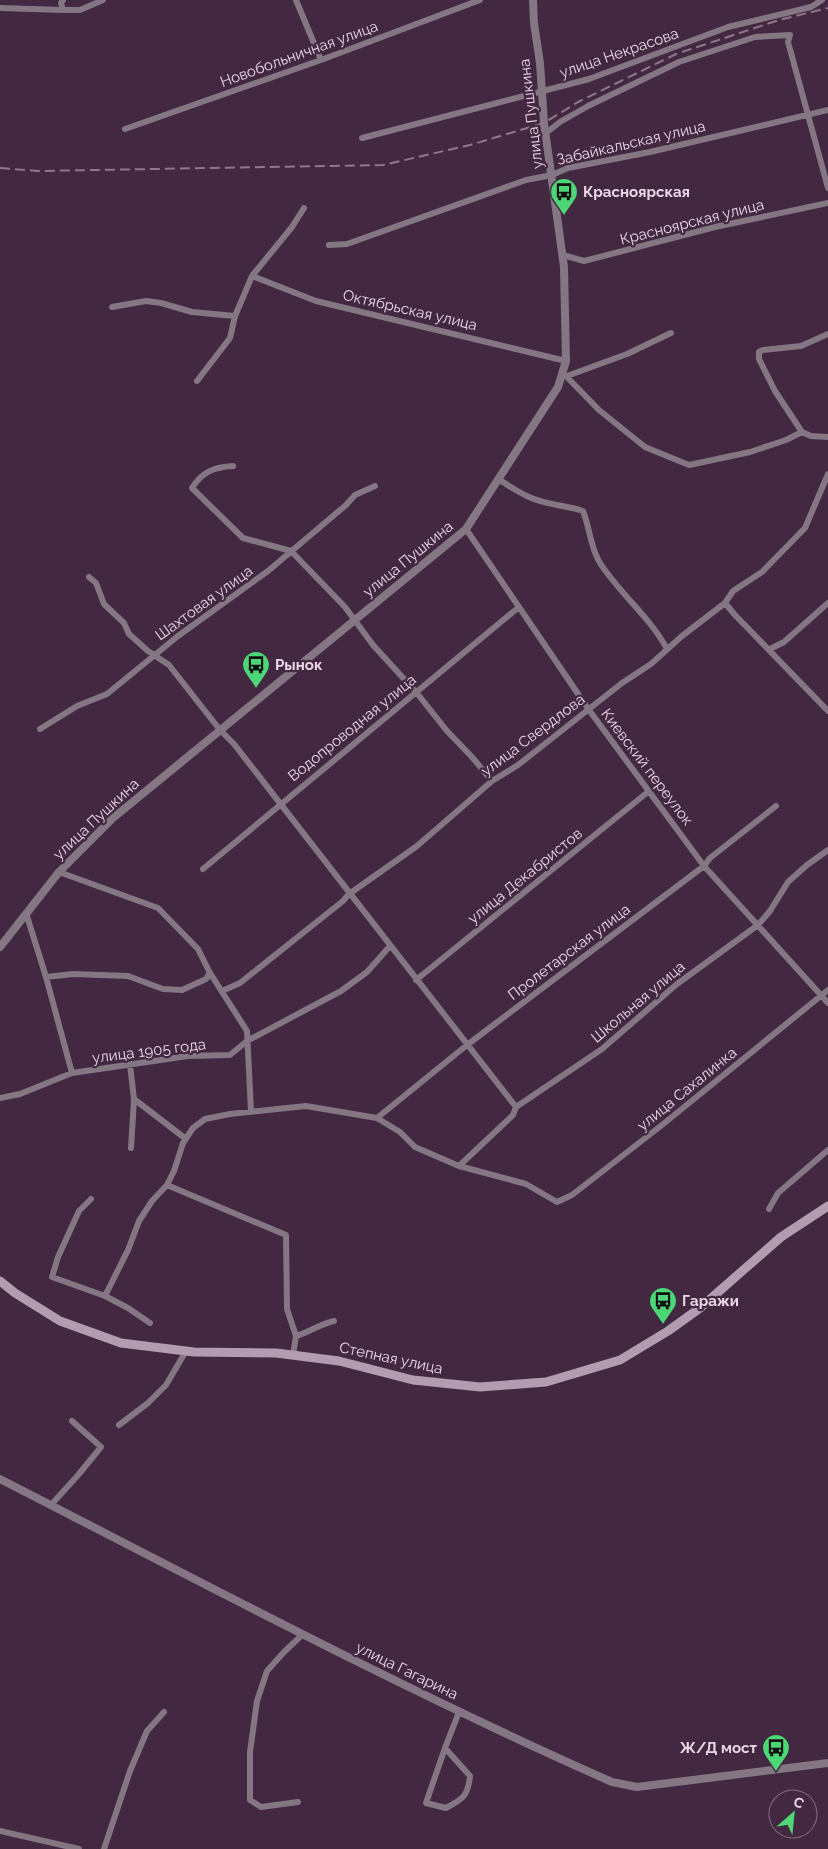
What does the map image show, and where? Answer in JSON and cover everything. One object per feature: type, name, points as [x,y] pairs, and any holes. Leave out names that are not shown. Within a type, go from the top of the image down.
[{"type":"main road","name":"Степная улица","points":[[0,1282],[60,1321],[121,1343],[186,1351],[293,1355],[339,1361],[413,1380],[480,1387],[546,1382],[620,1360],[668,1331],[700,1308],[780,1237],[828,1206]]},
{"type":"street","points":[[63,0],[61,3],[63,10]]},
{"type":"street","points":[[0,8],[80,10],[103,0]]},
{"type":"street","points":[[296,0],[321,60]]},
{"type":"street","name":"Новобольничная улица","points":[[125,129],[321,60],[480,0]]},
{"type":"street","name":"улица Пушкина","points":[[0,947],[59,872],[113,818],[466,529],[558,387],[565,374],[566,361],[562,255],[546,132],[533,0]]},
{"type":"street","name":"улица Некрасова","points":[[362,138],[589,79],[728,26],[812,7],[822,0]]},
{"type":"street","points":[[546,132],[588,106],[679,62],[755,36],[790,35],[788,42],[828,188]]},
{"type":"street","name":"Забайкальская улица","points":[[329,245],[347,244],[526,180],[568,168],[828,110]]},
{"type":"street","name":"Красноярская улица","points":[[562,255],[584,261],[715,227],[828,203]]},
{"type":"street","points":[[197,381],[230,338],[235,316],[252,276],[292,227],[304,208]]},
{"type":"street","name":"Октябрьская улица","points":[[252,276],[316,301],[566,361]]},
{"type":"street","points":[[112,308],[146,302],[161,303],[192,312],[235,316]]},
{"type":"street","points":[[671,333],[627,354],[565,374],[599,410],[645,447],[689,465],[750,452],[786,440],[802,432]]},
{"type":"street","points":[[828,334],[801,346],[759,352],[759,358],[775,391],[802,432],[811,436],[828,437]]},
{"type":"street","points":[[232,466],[217,466],[197,480],[192,488],[243,538],[292,551],[345,607],[373,645],[416,692],[447,732],[472,757],[492,781]]},
{"type":"street","name":"улица Свердлова","points":[[222,991],[240,983],[343,901],[349,894],[417,846],[492,781],[518,765],[622,683],[651,664],[682,636],[725,603],[733,591],[762,572],[805,528],[828,474]]},
{"type":"street","points":[[498,479],[530,497],[583,511],[598,560],[611,579],[660,635],[667,649]]},
{"type":"street","name":"Шахтовая улица","points":[[40,729],[77,706],[108,694],[178,636],[268,571],[346,506],[355,494],[375,486]]},
{"type":"street","name":"Киевский переулок","points":[[466,529],[589,710],[704,866],[828,1003]]},
{"type":"street","points":[[89,577],[96,583],[104,604],[124,623],[129,634],[169,665],[220,730],[234,744],[516,1107]]},
{"type":"street","points":[[725,603],[828,711]]},
{"type":"street","points":[[770,649],[784,642],[828,603]]},
{"type":"street","name":"Водопроводная улица","points":[[203,869],[279,804],[519,607]]},
{"type":"street","name":"улица Декабристов","points":[[416,980],[649,791]]},
{"type":"street","name":"Пролетарская улица","points":[[377,1118],[468,1045],[704,866],[710,858],[776,806]]},
{"type":"street","name":"Школьная улица","points":[[459,1166],[513,1115],[516,1107],[602,1049],[678,984],[758,925],[770,911],[788,882],[828,850]]},
{"type":"street","points":[[59,872],[158,908],[198,949],[210,973],[247,1031],[251,1111]]},
{"type":"street","points":[[26,913],[46,977],[72,1073]]},
{"type":"street","name":"улица 1905 года","points":[[0,1098],[20,1094],[72,1073],[188,1056],[230,1055],[247,1041],[341,991],[367,972],[390,946]]},
{"type":"street","points":[[46,977],[73,974],[128,976],[163,989],[182,990],[206,979],[210,973]]},
{"type":"street","name":"улица Сахалинка","points":[[459,1166],[526,1184],[557,1202],[572,1195],[662,1125],[828,990]]},
{"type":"street","points":[[130,1065],[134,1099],[131,1148]]},
{"type":"street","points":[[134,1099],[185,1141]]},
{"type":"street","points":[[105,1296],[128,1250],[139,1221],[152,1201],[167,1184],[192,1128],[205,1119],[251,1111],[306,1106],[377,1118],[400,1132],[415,1147],[459,1166]]},
{"type":"street","points":[[769,1209],[778,1193],[828,1150]]},
{"type":"street","points":[[167,1184],[286,1236],[287,1309],[296,1336],[293,1355]]},
{"type":"street","points":[[91,1199],[79,1211],[58,1257],[52,1277],[105,1296],[128,1308],[150,1323]]},
{"type":"street","points":[[296,1336],[311,1331],[322,1324],[334,1321]]},
{"type":"street","points":[[119,1425],[148,1403],[166,1385],[186,1351]]},
{"type":"street","points":[[51,1505],[101,1448],[72,1421]]},
{"type":"street","name":"улица Гагарина","points":[[0,1479],[302,1635],[459,1712],[612,1782],[637,1787],[828,1762]]},
{"type":"street","points":[[298,1802],[261,1808],[250,1800],[250,1752],[257,1701],[267,1671],[302,1635]]},
{"type":"street","points":[[104,1849],[130,1771],[147,1731],[164,1712]]},
{"type":"street","points":[[445,1748],[470,1776],[469,1787],[464,1798],[446,1808],[426,1803],[445,1748],[459,1712]]},
{"type":"street","points":[[0,1831],[79,1849]]},
{"type":"railway","points":[[0,168],[38,171],[383,165],[470,145],[544,123],[578,102],[676,54],[779,20],[828,8]]},
{"type":"place","name":"Красноярская","points":[[564,216]]},
{"type":"place","name":"Рынок","points":[[256,689]]},
{"type":"place","name":"Гаражи","points":[[663,1325]]},
{"type":"place","name":"Ж/Д мост","points":[[776,1772]]}]
